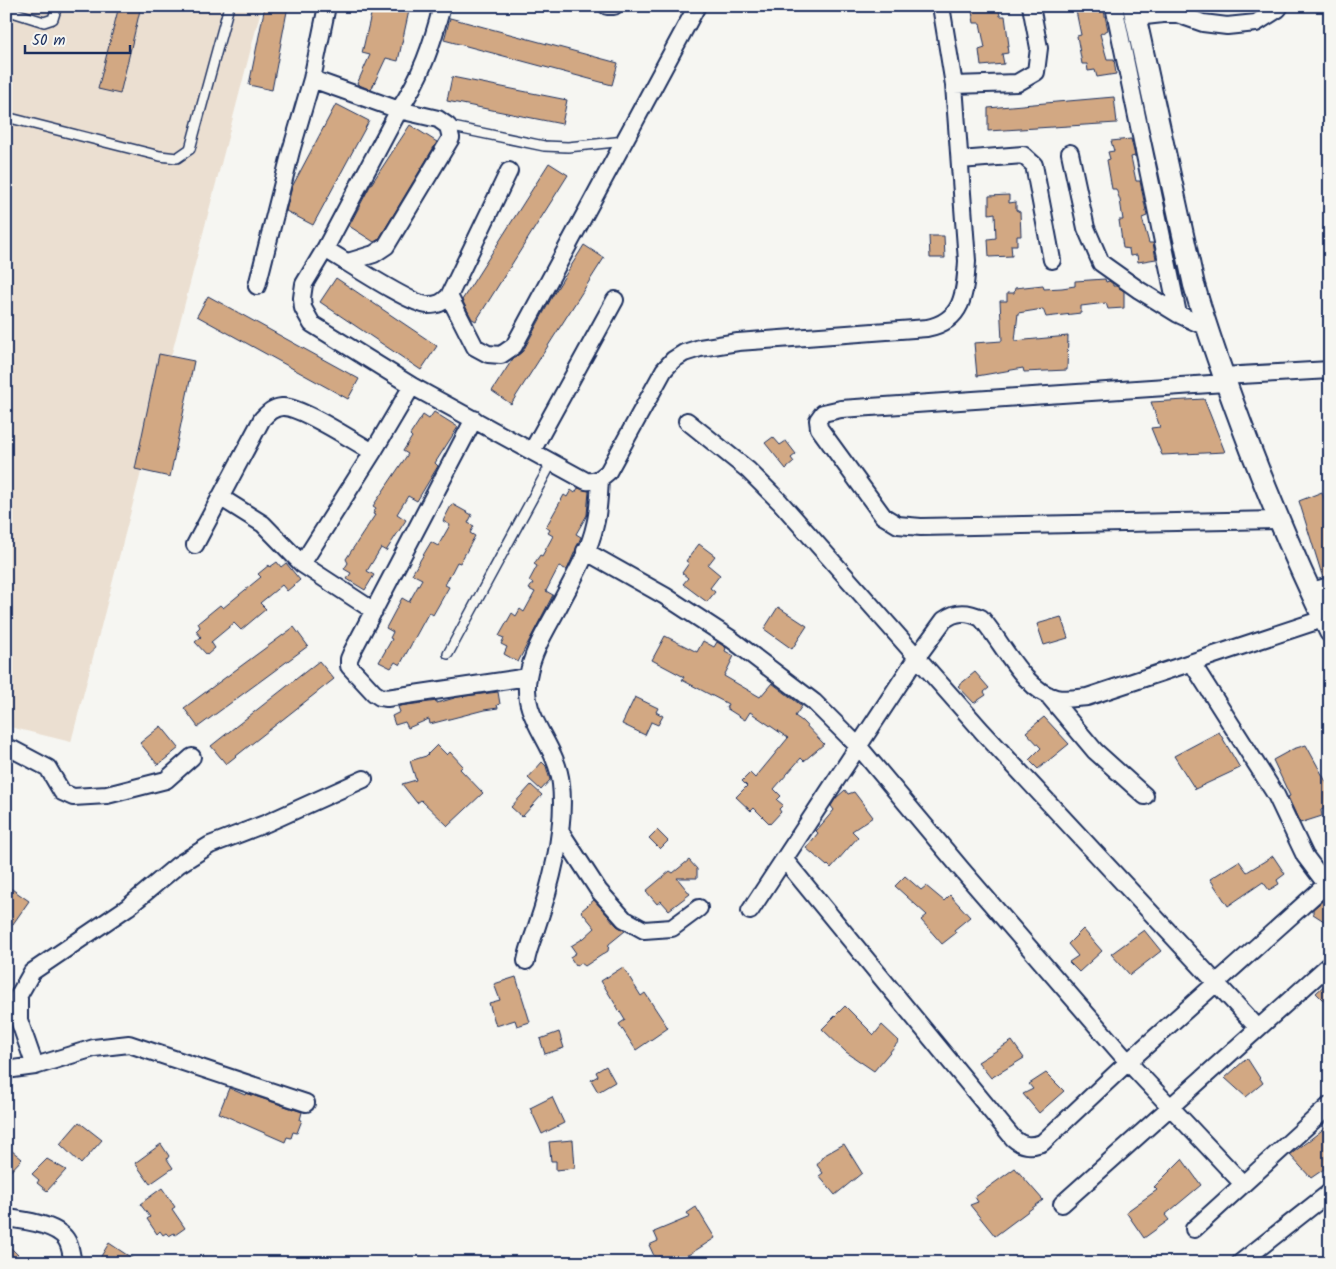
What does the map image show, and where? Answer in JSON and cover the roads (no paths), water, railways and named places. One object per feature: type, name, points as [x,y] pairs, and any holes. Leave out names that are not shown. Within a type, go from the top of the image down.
[{"type":"street","points":[[258,286],[291,151],[312,80],[327,6]]},
{"type":"street","points":[[442,6],[429,52],[413,89],[399,110],[325,249],[304,284],[303,308],[312,324],[412,386],[586,481],[600,479],[608,472],[664,370],[673,360],[684,353],[700,348],[738,342],[927,328],[940,325],[956,313],[966,278],[967,262],[954,85],[941,6]]},
{"type":"street","points":[[606,6],[614,6]]},
{"type":"street","points":[[449,296],[475,347],[488,354],[500,355],[514,346],[697,6]]},
{"type":"street","points":[[954,85],[1017,83],[1036,72],[1039,48],[1031,6]]},
{"type":"street","points":[[1048,695],[1066,699],[1087,696],[1192,663],[1327,626],[1320,588],[1279,520],[1224,379],[1206,327],[1114,6]]},
{"type":"street","points":[[1178,314],[1135,12],[1177,14],[1203,23],[1227,26],[1256,22],[1280,6]]},
{"type":"street","points":[[312,80],[399,110],[438,119],[448,126],[451,138],[386,246],[374,254],[348,262]]},
{"type":"street","points":[[1070,153],[1086,228],[1101,263],[1139,290],[1178,314],[1206,327]]},
{"type":"street","points":[[960,160],[1023,155],[1034,165],[1052,260]]},
{"type":"street","points":[[325,249],[407,298],[426,306],[441,304],[449,296],[509,171]]},
{"type":"street","points":[[532,451],[615,300]]},
{"type":"street","points":[[1279,520],[921,528],[898,525],[883,516],[819,428],[818,420],[823,413],[841,409],[1330,370]]},
{"type":"street","points":[[302,564],[373,452],[412,386]]},
{"type":"street","points":[[194,545],[262,419],[270,411],[283,407],[299,411],[373,452]]},
{"type":"street","points":[[474,419],[349,659],[349,666],[374,694],[387,698],[528,677]]},
{"type":"street","points":[[687,420],[748,470],[780,502],[1030,783],[1258,1028]]},
{"type":"street","points":[[526,961],[547,892],[560,831],[562,803],[560,774],[551,749],[533,718],[527,701],[528,677],[537,649],[585,551],[595,526],[600,479]]},
{"type":"street","points":[[220,497],[263,524],[302,564],[374,611]]},
{"type":"street","points":[[585,551],[665,596],[731,639],[814,702],[859,747],[1128,1062],[1243,1184]]},
{"type":"street","points":[[750,911],[917,657],[944,620],[958,613],[972,614],[980,618],[1031,682],[1048,695],[1095,751],[1144,796]]},
{"type":"street","points":[[784,859],[1019,1144],[1034,1146],[1042,1143],[1128,1062],[1328,883],[1305,856],[1276,795],[1192,663]]},
{"type":"street","points":[[6,748],[14,750],[48,768],[62,792],[73,797],[107,795],[166,780],[192,757]]},
{"type":"street","points":[[35,1066],[19,1020],[19,995],[32,972],[128,907],[178,865],[210,845],[267,823],[364,779]]},
{"type":"street","points":[[560,831],[599,891],[624,919],[644,930],[672,928],[699,908]]},
{"type":"street","points":[[1062,1204],[1330,964]]},
{"type":"street","points":[[6,1070],[35,1066],[94,1048],[129,1044],[306,1103]]},
{"type":"street","points":[[1194,1229],[1330,1105]]},
{"type":"street","points":[[1240,1263],[1330,1192]]},
{"type":"street","points":[[6,1218],[41,1225],[58,1231],[66,1238],[70,1246],[73,1263]]},
{"type":"lane","points":[[6,10],[44,22],[54,19],[57,6]]},
{"type":"lane","points":[[6,117],[160,156],[177,158],[190,149],[229,6]]},
{"type":"lane","points":[[448,126],[544,146],[568,147],[625,141]]},
{"type":"lane","points":[[448,654],[552,462]]}]
